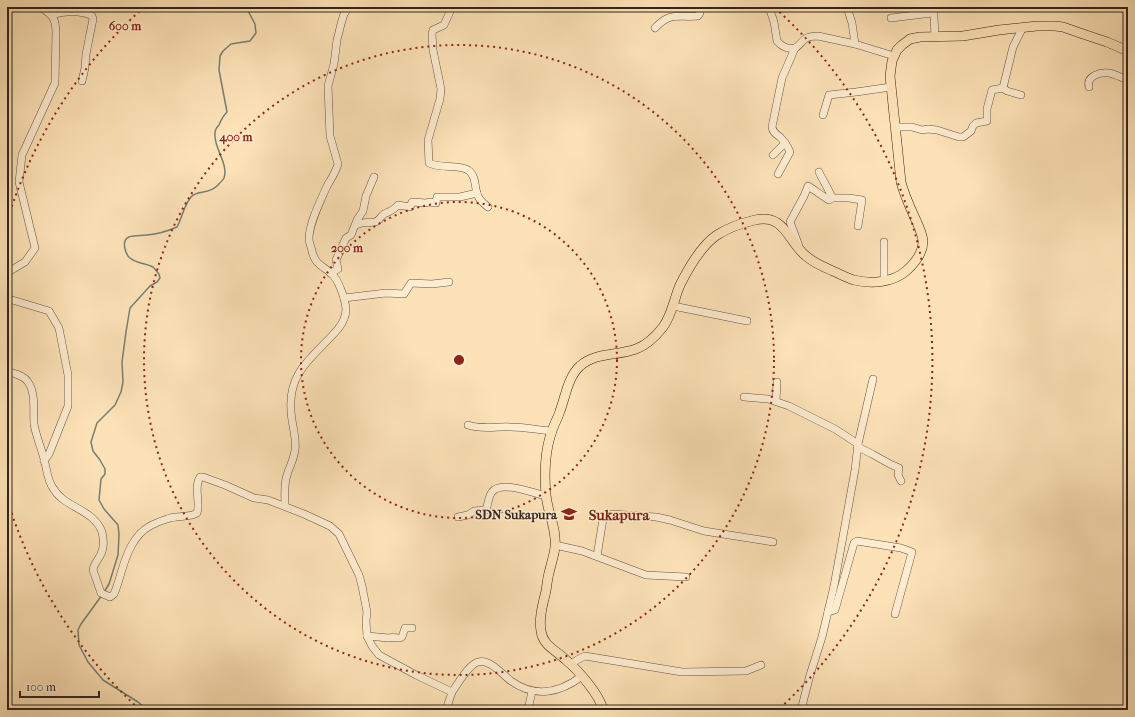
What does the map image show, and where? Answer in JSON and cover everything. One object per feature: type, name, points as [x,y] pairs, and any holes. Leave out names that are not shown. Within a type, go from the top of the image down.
[{"type":"main road","points":[[602,710],[599,698],[577,669],[545,643],[541,633],[540,622],[555,545],[554,526],[546,496],[548,447],[565,394],[574,374],[582,364],[592,359],[600,356],[629,351],[648,343],[662,329],[666,322],[680,286],[698,255],[707,244],[717,236],[745,223],[757,220],[770,220],[781,225],[789,233],[806,256],[846,277],[867,282],[884,281],[902,275],[920,254],[923,243],[918,224],[901,182],[891,87],[890,69],[894,56],[902,45],[910,39],[935,36],[963,36],[1023,27],[1048,26],[1063,27],[1128,51]]},
{"type":"street","points":[[7,275],[8,272],[25,262],[35,248],[19,182],[22,155],[55,83],[55,24],[52,15],[41,7]]},
{"type":"street","points":[[285,506],[286,478],[295,450],[291,411],[291,393],[296,378],[307,361],[333,335],[342,323],[346,310],[344,298],[336,280],[330,273],[318,264],[314,258],[309,238],[314,217],[338,164],[330,136],[328,86],[334,64],[341,24],[344,14],[349,7]]},
{"type":"street","points":[[452,7],[444,25],[433,30],[432,34],[433,50],[441,89],[440,99],[428,140],[429,163],[435,166],[464,168],[470,171],[473,175],[477,193],[482,203],[488,207]]},
{"type":"street","points":[[655,28],[670,16],[698,16],[700,13],[699,7]]},
{"type":"street","points":[[769,7],[774,22],[777,41],[784,47],[795,48]]},
{"type":"street","points":[[847,7],[852,22],[855,44]]},
{"type":"street","points":[[52,15],[66,12],[91,15],[93,18],[82,81]]},
{"type":"street","points":[[891,18],[932,13],[934,14],[935,36]]},
{"type":"street","points":[[1003,88],[1013,47],[1023,27]]},
{"type":"street","points":[[778,174],[790,152],[780,137],[772,131],[772,127],[782,78],[795,48],[807,38],[818,36],[855,44],[894,56]]},
{"type":"street","points":[[1089,87],[1088,84],[1090,78],[1094,75],[1109,73],[1128,80]]},
{"type":"street","points":[[823,115],[829,95],[891,87]]},
{"type":"street","points":[[896,127],[912,127],[922,130],[931,129],[958,137],[964,137],[971,131],[976,123],[987,121],[992,90],[1003,88],[1007,91],[1021,95]]},
{"type":"street","points":[[773,155],[785,143]]},
{"type":"street","points":[[819,172],[832,198]]},
{"type":"street","points":[[330,273],[338,269],[336,260],[346,238],[351,235],[363,211],[366,196],[374,177]]},
{"type":"street","points":[[799,248],[790,222],[808,186],[830,200],[832,198],[862,200],[858,226]]},
{"type":"street","points":[[356,224],[362,222],[373,223],[379,220],[383,214],[393,210],[398,205],[410,207],[412,202],[426,204],[430,202],[436,203],[437,197],[460,197],[477,193]]},
{"type":"street","points":[[884,242],[884,281]]},
{"type":"street","points":[[344,298],[386,293],[404,294],[411,283],[432,284],[449,282]]},
{"type":"street","points":[[7,296],[9,299],[49,311],[60,328],[68,375],[68,406],[49,454],[44,461]]},
{"type":"street","points":[[673,306],[747,320]]},
{"type":"street","points":[[7,371],[26,379],[30,386],[34,407],[34,424],[50,483],[56,493],[87,513],[102,532],[102,550],[93,570],[101,593],[110,597],[115,592],[127,556],[140,533],[149,527],[170,518],[179,516],[194,516],[197,513],[198,481],[200,477],[203,477],[254,498],[268,500],[285,506],[330,526],[339,534],[359,575],[367,612],[367,636],[372,646],[379,655],[452,692]]},
{"type":"street","points":[[801,710],[822,637],[834,586],[858,446],[873,379]]},
{"type":"street","points":[[776,401],[778,382]]},
{"type":"street","points":[[744,397],[776,401],[835,428],[858,446],[899,468],[898,475],[901,481]]},
{"type":"street","points":[[468,426],[483,428],[498,426],[552,431]]},
{"type":"street","points":[[458,517],[468,515],[474,511],[486,510],[490,494],[494,489],[501,487],[510,487],[546,496]]},
{"type":"street","points":[[597,556],[603,519],[605,515],[609,514],[656,517],[704,531],[773,542]]},
{"type":"street","points":[[828,612],[835,610],[854,543],[857,541],[901,548],[912,552],[895,614]]},
{"type":"street","points":[[555,545],[582,551],[646,575],[686,577]]},
{"type":"street","points":[[367,636],[399,638],[402,637],[405,628],[412,628]]},
{"type":"street","points":[[572,664],[585,656],[682,672],[746,670],[761,665]]},
{"type":"street","points":[[446,710],[452,692],[467,670],[478,661],[488,663],[513,682],[532,691],[542,692],[560,688],[582,676]]},
{"type":"street","points":[[528,710],[532,691]]},
{"type":"waterway","points":[[104,592],[109,584],[118,555],[119,535],[118,525],[104,509],[99,500],[101,479],[105,474],[105,469],[93,451],[91,442],[97,423],[115,405],[121,392],[123,382],[122,362],[130,308],[150,286],[157,282],[160,278],[159,274],[153,267],[130,258],[125,250],[124,244],[125,241],[131,236],[155,234],[177,227],[191,197],[215,188],[224,178],[225,173],[223,161],[215,138],[216,130],[227,112],[219,70],[220,56],[231,44],[250,41],[256,33],[255,24],[246,7]]},
{"type":"waterway","points":[[102,595],[78,630],[79,645],[88,662],[103,680],[148,710]]},
{"type":"place","name":"SDN Sukapura","points":[[569,514]]},
{"type":"district","name":"Sukapura","points":[[619,515]]}]
